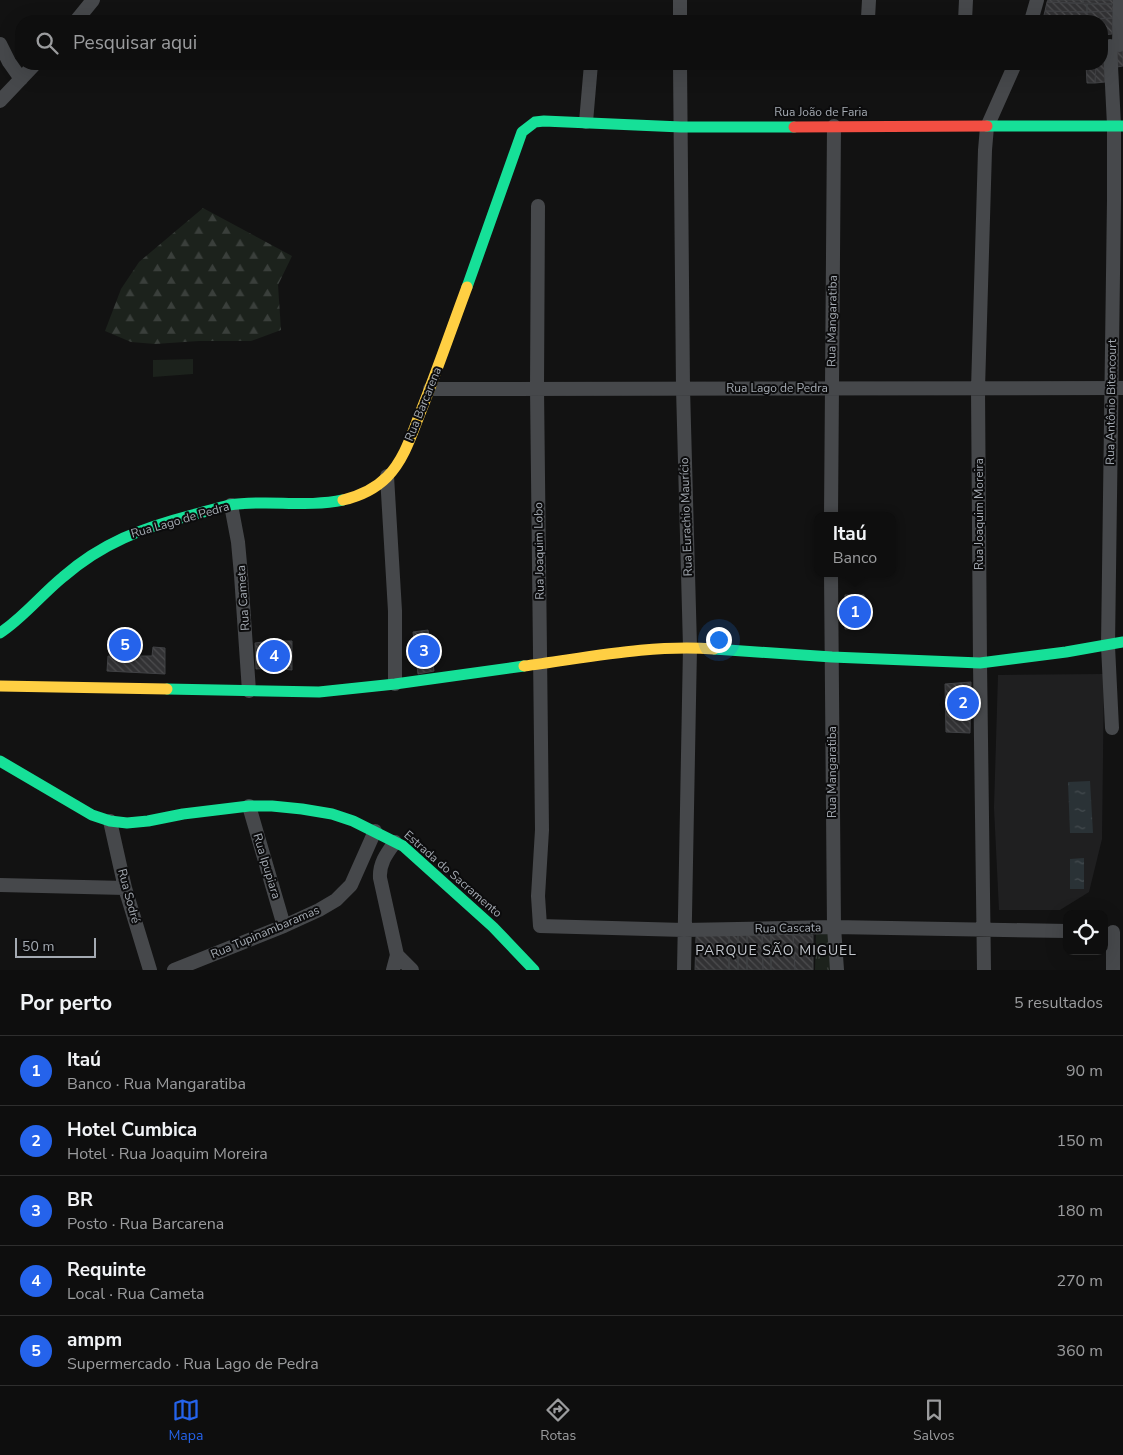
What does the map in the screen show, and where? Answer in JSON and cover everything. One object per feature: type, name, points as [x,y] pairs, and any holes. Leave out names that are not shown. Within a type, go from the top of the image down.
[{"type":"street","points":[[81,15],[93,0]]},
{"type":"street","points":[[680,0],[680,15]]},
{"type":"street","points":[[965,15],[966,0]]},
{"type":"street","points":[[1033,15],[1037,0]]},
{"type":"street","name":"Rua Antônio Bitencourt","points":[[1112,728],[1108,646],[1117,388],[1114,200],[1118,126],[1114,45],[1120,0]]},
{"type":"street","points":[[0,44],[4,63],[21,78]]},
{"type":"street","points":[[0,101],[29,70]]},
{"type":"street","points":[[586,122],[590,70]]},
{"type":"street","name":"Rua Eurachio Maurício","points":[[680,70],[683,388],[690,647],[684,970]]},
{"type":"street","name":"Rua Joaquim Moreira","points":[[984,970],[978,389],[985,150],[987,127],[1012,70]]},
{"type":"street","name":"Rua João de Faria","points":[[522,132],[535,122],[586,122],[680,127],[1118,126]]},
{"type":"street","name":"Rua Mangaratiba","points":[[832,512],[831,388],[834,126]]},
{"type":"street","name":"Rua Barcarena","points":[[387,476],[401,456],[410,438],[430,388],[522,132]]},
{"type":"street","name":"Rua Joaquim Lobo","points":[[538,206],[537,388],[542,830],[538,896]]},
{"type":"street","name":"Rua Lago de Pedra","points":[[430,388],[1117,388]]},
{"type":"street","points":[[387,476],[395,611],[395,684]]},
{"type":"street","name":"Rua Lago de Pedra","points":[[0,633],[81,561],[101,548],[124,537],[163,523],[231,505],[265,503],[300,505],[348,499],[368,492],[387,476]]},
{"type":"street","name":"Rua Cameta","points":[[231,505],[238,542],[249,691]]},
{"type":"street","name":"Rua Mangaratiba","points":[[832,577],[834,927],[837,970]]},
{"type":"street","points":[[0,686],[319,692],[395,684],[649,650],[690,647],[832,657],[980,663],[1108,646],[1123,642]]},
{"type":"street","name":"Estrada do Sacramento","points":[[0,761],[92,815],[110,821],[127,823],[148,821],[183,814],[249,806],[272,806],[332,814],[353,821],[403,846],[493,927],[534,970]]},
{"type":"street","name":"Rua Ipupiara","points":[[249,806],[284,926]]},
{"type":"street","name":"Rua Sodré","points":[[110,821],[125,888],[150,970]]},
{"type":"street","name":"Rua Tupinambaramas","points":[[174,970],[284,926],[336,900],[351,885],[375,831]]},
{"type":"street","points":[[393,970],[397,955],[380,871],[384,858],[395,842]]},
{"type":"street","points":[[356,874],[368,870],[380,878]]},
{"type":"street","points":[[0,885],[125,888]]},
{"type":"street","name":"Rua Cascata","points":[[538,896],[540,926],[684,930],[834,927],[1063,931]]},
{"type":"street","points":[[1113,932],[1113,970]]},
{"type":"street","points":[[397,955],[412,970]]},
{"type":"shaded area","points":[[1104,674],[1102,839],[1089,892],[1060,910],[999,910],[994,808],[998,675]]},
{"type":"green space","points":[[203,208],[292,256],[278,285],[281,330],[251,341],[199,341],[155,344],[131,342],[105,331],[121,289],[139,262]]},
{"type":"green space","points":[[193,359],[193,374],[153,377],[153,360]]},
{"type":"green space","points":[[831,933],[833,970],[815,970],[816,934]]},
{"type":"water","points":[[1090,781],[1093,833],[1070,833],[1068,782]]},
{"type":"water","points":[[1084,858],[1084,889],[1070,889],[1070,859]]},
{"type":"building","points":[[1048,0],[1083,0],[1083,3],[1047,2]]},
{"type":"building","points":[[1083,0],[1114,0],[1114,4],[1083,3]]},
{"type":"building","points":[[1047,2],[1087,4],[1087,12],[1045,11]]},
{"type":"building","points":[[1087,4],[1112,4],[1113,11],[1087,12]]},
{"type":"building","points":[[1045,11],[1087,12],[1087,15],[1044,15]]},
{"type":"building","points":[[1113,11],[1113,18],[1108,18],[1108,15],[1087,15],[1087,12]]},
{"type":"building","points":[[1108,18],[1113,18],[1112,34],[1108,34]]},
{"type":"building","points":[[1123,49],[1123,66],[1117,67],[1117,51]]},
{"type":"building","points":[[1086,70],[1096,70],[1095,83],[1087,83]]},
{"type":"building","points":[[1096,70],[1105,70],[1105,82],[1095,83]]},
{"type":"building","points":[[845,595],[864,595],[864,628],[845,629]]},
{"type":"building","points":[[428,630],[434,671],[418,674],[413,632]]},
{"type":"building","points":[[292,641],[292,670],[256,669],[255,643]]},
{"type":"building","points":[[153,647],[165,648],[165,674],[107,671],[108,656],[152,656]]},
{"type":"building","points":[[971,682],[970,733],[946,732],[945,684]]},
{"type":"building","points":[[698,932],[729,934],[729,970],[695,970],[696,937]]},
{"type":"building","points":[[747,933],[747,970],[738,970],[738,934]]},
{"type":"building","points":[[747,933],[762,933],[763,970],[747,970]]},
{"type":"building","points":[[762,933],[771,933],[771,970],[763,970]]},
{"type":"building","points":[[771,933],[793,935],[795,970],[771,970]]},
{"type":"building","points":[[729,934],[738,934],[738,970],[729,970]]},
{"type":"building","points":[[793,935],[813,935],[813,970],[795,970]]},
{"type":"traffic: fast","points":[[467,287],[522,132],[535,122],[681,127],[794,127]]},
{"type":"traffic: fast","points":[[987,126],[1123,126]]},
{"type":"traffic: fast","points":[[0,633],[78,565],[108,546],[139,531],[229,505],[243,503],[315,503],[343,500]]},
{"type":"traffic: fast","points":[[714,649],[832,657],[980,663],[1066,652],[1123,642]]},
{"type":"traffic: fast","points":[[167,689],[319,692],[395,684],[524,666]]},
{"type":"traffic: fast","points":[[0,761],[92,815],[110,821],[127,823],[148,821],[183,814],[249,806],[302,809],[332,814],[353,821],[403,846],[493,927],[534,970]]},
{"type":"traffic: slow","points":[[343,500],[361,494],[377,485],[393,471],[402,456],[410,440],[467,287]]},
{"type":"traffic: slow","points":[[524,666],[643,650],[666,648],[714,649]]},
{"type":"traffic: slow","points":[[0,686],[167,689]]},
{"type":"traffic: jam","points":[[794,127],[987,126]]},
{"type":"place","name":"Itaú","points":[[855,612]]},
{"type":"place","name":"ampm","points":[[125,645]]},
{"type":"place","name":"BR","points":[[424,651]]},
{"type":"place","name":"Requinte","points":[[274,656]]},
{"type":"place","name":"Hotel Cumbica","points":[[963,703]]},
{"type":"district","name":"PARQUE SÃO MIGUEL","points":[[776,950]]}]
